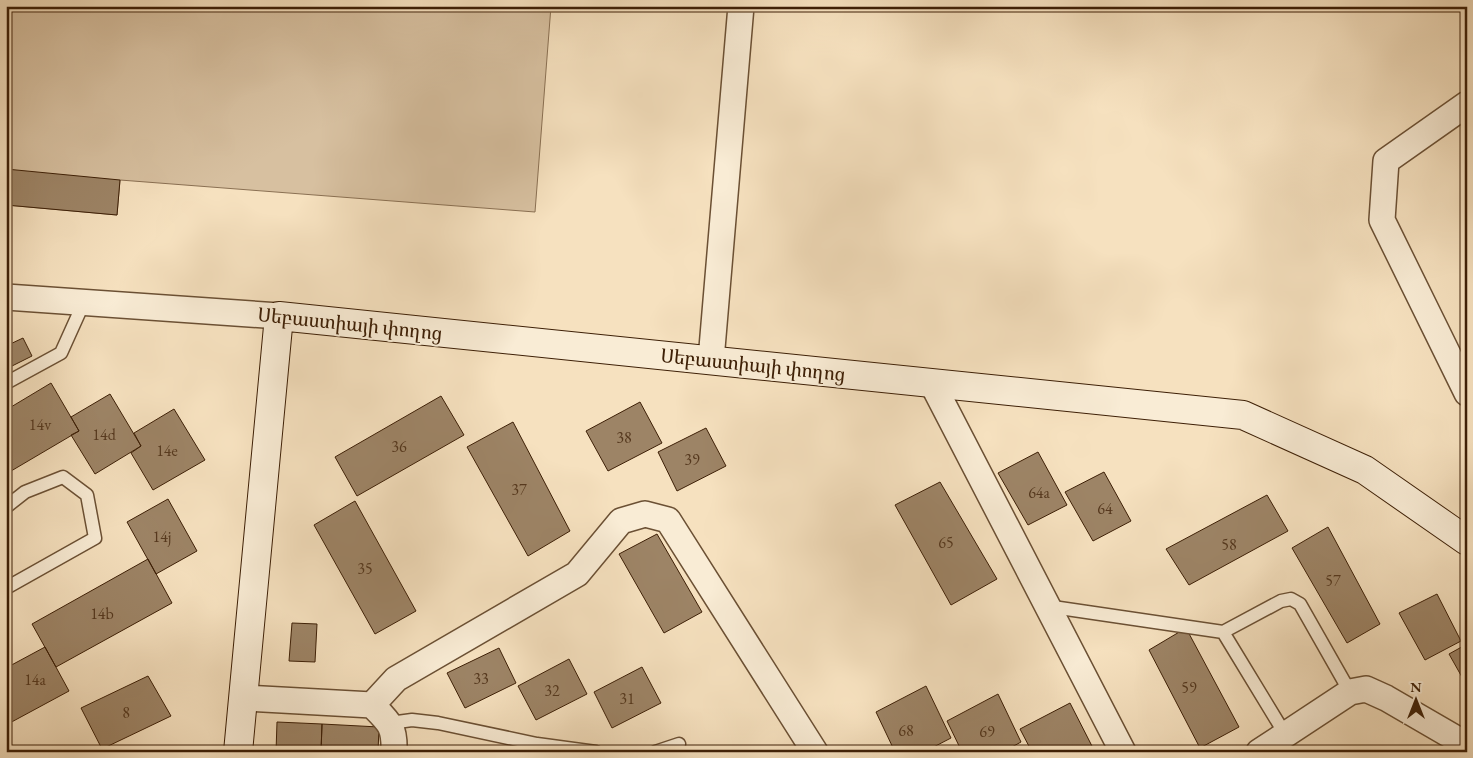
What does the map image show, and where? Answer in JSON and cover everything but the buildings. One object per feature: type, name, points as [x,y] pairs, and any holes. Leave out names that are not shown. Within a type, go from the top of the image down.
[{"type":"street","points":[[711,360],[741,6]]},
{"type":"street","points":[[1467,104],[1386,161],[1382,220],[1467,393]]},
{"type":"street","name":"Սեբաստիայի փողոց","points":[[6,297],[279,316],[1244,415],[1365,470],[1467,540]]},
{"type":"street","points":[[238,752],[279,316]]},
{"type":"street","points":[[932,383],[1123,752]]},
{"type":"street","points":[[372,705],[396,680],[577,574],[621,521],[645,514],[668,520],[815,752]]},
{"type":"street","points":[[1259,752],[1350,692],[1366,689],[1386,698],[1467,745]]},
{"type":"street","points":[[243,698],[372,705],[390,723],[394,738],[394,752]]},
{"type":"lane","points":[[6,384],[61,353],[84,302]]},
{"type":"lane","points":[[6,507],[25,492],[63,477],[87,494],[96,538],[6,588]]},
{"type":"lane","points":[[1046,606],[1223,632],[1281,601],[1291,599],[1300,604],[1350,692]]},
{"type":"lane","points":[[1223,632],[1285,734]]},
{"type":"lane","points":[[390,723],[412,720],[438,723],[537,744],[596,752]]},
{"type":"lane","points":[[655,752],[679,744]]},
{"type":"shaded area","points":[[6,6],[551,6],[535,212],[120,180],[117,215],[6,205]]}]
